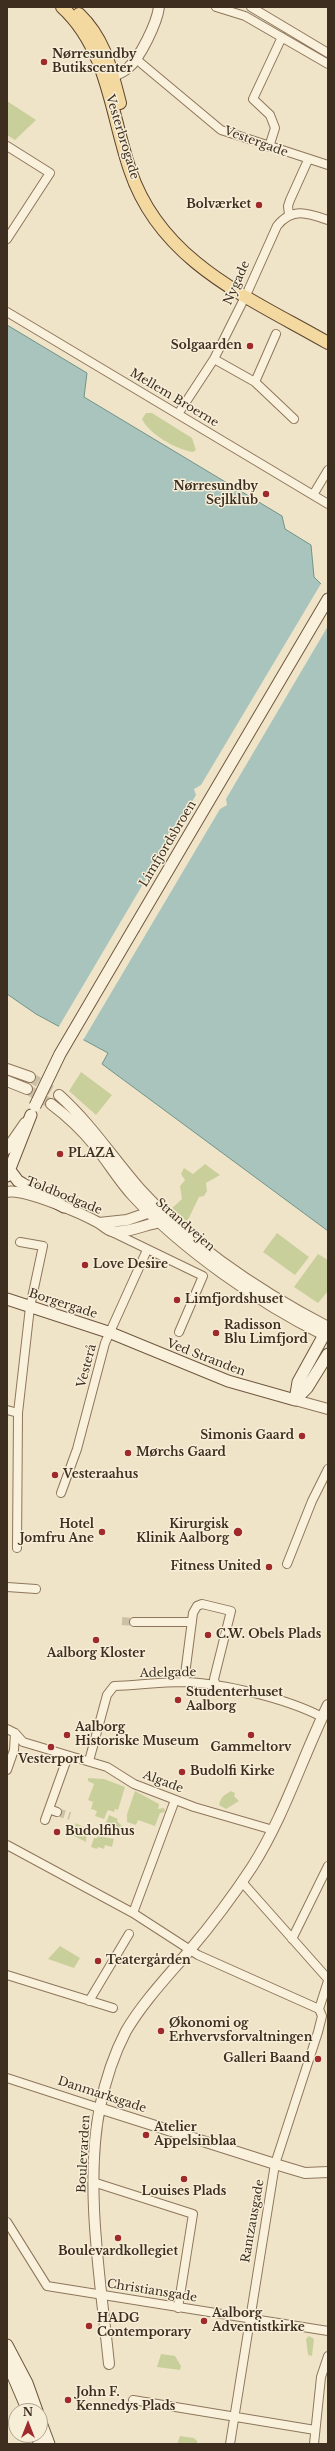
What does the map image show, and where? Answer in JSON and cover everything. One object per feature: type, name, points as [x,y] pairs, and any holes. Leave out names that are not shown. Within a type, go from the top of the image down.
[{"type":"main road","points":[[62,7],[81,27],[110,79]]},
{"type":"main road","points":[[72,7],[98,36],[110,79]]},
{"type":"main road","name":"Vesterbrogade","points":[[110,79],[138,168],[149,195],[164,221],[180,240],[204,263],[246,295],[328,343]]},
{"type":"main road","name":"Limfjordsbroen","points":[[8,1169],[33,1110],[67,1042],[328,599]]},
{"type":"main road","points":[[8,1169],[18,1181],[64,1207]]},
{"type":"main road","name":"Borgergade","points":[[7,1299],[111,1333]]},
{"type":"main road","name":"Ved Stranden","points":[[111,1333],[228,1381],[295,1400]]},
{"type":"main road","points":[[295,1400],[298,1382],[327,1333]]},
{"type":"main road","points":[[295,1400],[307,1388],[328,1354]]},
{"type":"main road","points":[[7,2345],[26,2403]]},
{"type":"main road","points":[[7,2362],[16,2371],[33,2403]]},
{"type":"street","points":[[110,79],[128,68],[136,59],[155,20],[159,7]]},
{"type":"street","points":[[216,7],[244,16],[328,64]]},
{"type":"street","points":[[250,7],[328,53]]},
{"type":"street","points":[[269,146],[275,128],[270,115],[253,99],[282,37]]},
{"type":"street","name":"Vestergade","points":[[136,59],[221,130],[308,160],[328,165]]},
{"type":"street","points":[[7,146],[50,173],[7,239]]},
{"type":"street","points":[[308,160],[288,206],[289,215],[305,212],[328,220]]},
{"type":"street","name":"Nygade","points":[[178,414],[214,359],[246,295],[249,284],[277,226],[289,215]]},
{"type":"street","name":"Mellem Broerne","points":[[7,312],[328,504]]},
{"type":"street","points":[[255,382],[276,334]]},
{"type":"street","points":[[214,359],[255,382],[294,419]]},
{"type":"street","points":[[313,495],[328,470]]},
{"type":"street","points":[[7,1069],[30,1077]]},
{"type":"street","points":[[7,1081],[27,1089]]},
{"type":"street","name":"Strandvejen","points":[[59,1095],[88,1123],[154,1210],[161,1222],[186,1245],[222,1272],[302,1323],[327,1333]]},
{"type":"street","name":"Strandvejen","points":[[51,1104],[67,1117],[94,1145],[133,1196],[228,1266],[327,1333]]},
{"type":"street","points":[[7,1149],[33,1110]]},
{"type":"street","name":"Toldbodgade","points":[[7,1192],[18,1191],[64,1207],[100,1223],[110,1231],[147,1250]]},
{"type":"street","points":[[100,1223],[127,1220],[154,1210]]},
{"type":"street","name":"Toldbodgade","points":[[110,1231],[119,1231],[161,1222]]},
{"type":"street","points":[[17,1548],[18,1414],[30,1307],[43,1246],[20,1242]]},
{"type":"street","name":"Ved Stranden","points":[[147,1250],[203,1276],[179,1332]]},
{"type":"street","name":"Vesterå","points":[[61,1493],[83,1426],[105,1343],[111,1333],[147,1250]]},
{"type":"street","name":"Ved Stranden","points":[[295,1400],[328,1409]]},
{"type":"street","points":[[7,1410],[18,1414]]},
{"type":"street","points":[[287,1564],[312,1501],[328,1469]]},
{"type":"street","points":[[7,1587],[36,1589]]},
{"type":"street","points":[[184,1682],[192,1622],[197,1606],[202,1604],[231,1611],[214,1679],[216,1686]]},
{"type":"street","points":[[134,1622],[192,1622]]},
{"type":"street","name":"Adelgade","points":[[89,1762],[107,1695],[114,1686],[184,1682],[216,1686],[298,1706],[322,1717]]},
{"type":"street","name":"Boulevarden","points":[[109,2364],[93,2182],[99,2108],[110,2070],[126,2032],[142,2007],[190,1950],[242,1882],[273,1830],[328,1705]]},
{"type":"street","name":"Algade","points":[[7,1729],[16,1733],[23,1742],[107,1767],[134,1784],[175,1800],[273,1830]]},
{"type":"street","points":[[7,1770],[14,1750],[16,1733]]},
{"type":"street","points":[[45,1820],[53,1810],[68,1756]]},
{"type":"street","points":[[133,1913],[175,1800]]},
{"type":"street","points":[[7,1845],[133,1913],[190,1950],[319,2009]]},
{"type":"street","points":[[292,1939],[328,1866]]},
{"type":"street","points":[[242,1882],[328,1980]]},
{"type":"street","points":[[89,2001],[130,1934]]},
{"type":"street","points":[[7,1975],[113,2008]]},
{"type":"street","name":"Rantzausgade","points":[[230,2444],[248,2319],[275,2164],[318,2032],[322,2016],[319,2009],[328,1980]]},
{"type":"street","name":"Danmarksgade","points":[[7,2078],[275,2164],[305,2172],[328,2172]]},
{"type":"street","points":[[93,2182],[193,2214],[178,2308]]},
{"type":"street","name":"Christiansgade","points":[[7,2222],[47,2286],[328,2331]]},
{"type":"street","points":[[314,2444],[315,2430],[324,2387],[321,2378],[328,2356]]},
{"type":"street","points":[[133,2400],[315,2430]]},
{"type":"green space","points":[[7,101],[36,120],[15,140],[7,135]]},
{"type":"green space","points":[[146,413],[152,413],[192,438],[196,450],[193,452],[187,451],[172,445],[157,436],[142,419]]},
{"type":"green space","points":[[81,1072],[112,1095],[96,1115],[69,1091]]},
{"type":"green space","points":[[205,1164],[220,1175],[206,1183],[207,1191],[204,1196],[199,1197],[187,1222],[172,1208],[182,1199],[180,1186],[185,1180],[181,1174],[184,1168],[193,1174]]},
{"type":"green space","points":[[277,1233],[309,1257],[295,1275],[263,1252]]},
{"type":"green space","points":[[318,1254],[328,1260],[328,1291],[318,1303],[294,1287]]},
{"type":"green space","points":[[88,1778],[104,1779],[125,1787],[118,1810],[115,1809],[114,1812],[108,1810],[104,1819],[95,1816],[97,1811],[91,1809],[93,1802],[88,1800],[94,1784],[88,1781]]},
{"type":"green space","points":[[135,1791],[159,1804],[158,1809],[164,1808],[165,1812],[160,1813],[155,1826],[138,1820],[136,1825],[127,1822],[127,1814]]},
{"type":"green space","points":[[231,1791],[235,1793],[234,1796],[239,1801],[226,1809],[219,1805],[223,1796]]},
{"type":"green space","points":[[109,1815],[118,1819],[117,1821],[122,1826],[121,1830],[106,1823]]},
{"type":"green space","points":[[76,1823],[87,1829],[86,1842],[72,1835]]},
{"type":"green space","points":[[98,1836],[114,1839],[112,1847],[105,1845],[104,1849],[98,1847],[97,1849],[91,1847],[94,1838],[97,1838]]},
{"type":"green space","points":[[60,1946],[80,1958],[74,1968],[48,1959]]},
{"type":"green space","points":[[309,2336],[314,2339],[312,2356],[308,2355],[306,2339]]},
{"type":"green space","points":[[161,2354],[175,2356],[181,2366],[180,2370],[157,2367]]},
{"type":"green space","points":[[180,2436],[194,2438],[198,2442],[195,2444],[177,2444]]},
{"type":"water","points":[[7,325],[87,373],[84,397],[282,516],[285,529],[311,545],[314,577],[328,591],[328,1231],[102,1064],[108,1053],[36,1014],[7,994]]},
{"type":"pier","points":[[322,582],[328,588],[328,626],[226,799],[227,805],[220,809],[82,1042],[58,1028],[169,840],[168,833],[175,830],[196,795],[194,789],[201,785]]},
{"type":"tunnel","points":[[30,1077],[59,1095]]},
{"type":"tunnel","points":[[27,1089],[51,1104]]},
{"type":"tunnel","points":[[122,1621],[134,1622]]},
{"type":"tunnel","points":[[57,1812],[70,1816]]},
{"type":"place","name":"Nørresundby Butikscenter","points":[[44,62]]},
{"type":"place","name":"Bolværket","points":[[259,205]]},
{"type":"place","name":"Solgaarden","points":[[250,346]]},
{"type":"place","name":"Nørresundby Sejlklub","points":[[266,494]]},
{"type":"place","name":"PLAZA","points":[[60,1154]]},
{"type":"place","name":"Love Desire","points":[[85,1265]]},
{"type":"place","name":"Limfjordshuset","points":[[177,1300]]},
{"type":"place","name":"Radisson Blu Limfjord","points":[[216,1333]]},
{"type":"place","name":"Simonis Gaard","points":[[302,1436]]},
{"type":"place","name":"Mørchs Gaard","points":[[128,1453]]},
{"type":"place","name":"Vesteraahus","points":[[55,1475]]},
{"type":"place","name":"Hotel Jomfru Ane","points":[[102,1532]]},
{"type":"place","name":"Kirurgisk Klinik Aalborg","points":[[238,1532]]},
{"type":"place","name":"Fitness United","points":[[269,1567]]},
{"type":"place","name":"C.W. Obels Plads","points":[[208,1635]]},
{"type":"place","name":"Aalborg Kloster","points":[[96,1640]]},
{"type":"place","name":"Studenterhuset Aalborg","points":[[178,1700]]},
{"type":"place","name":"Aalborg Historiske Museum","points":[[67,1735]]},
{"type":"place","name":"Gammeltorv","points":[[251,1735]]},
{"type":"place","name":"Vesterport","points":[[51,1747]]},
{"type":"place","name":"Budolfi Kirke","points":[[182,1772]]},
{"type":"place","name":"Budolfihus","points":[[57,1832]]},
{"type":"place","name":"Teatergården","points":[[98,1961]]},
{"type":"place","name":"Økonomi og Erhvervsforvaltningen","points":[[161,2031]]},
{"type":"place","name":"Galleri Baand","points":[[318,2059]]},
{"type":"place","name":"Atelier Appelsinblaa","points":[[146,2135]]},
{"type":"place","name":"Louises Plads","points":[[184,2179]]},
{"type":"place","name":"Boulevardkollegiet","points":[[118,2238]]},
{"type":"place","name":"Aalborg Adventistkirke","points":[[204,2321]]},
{"type":"place","name":"HADG Contemporary","points":[[89,2326]]},
{"type":"place","name":"John F. Kennedys Plads","points":[[68,2400]]}]
